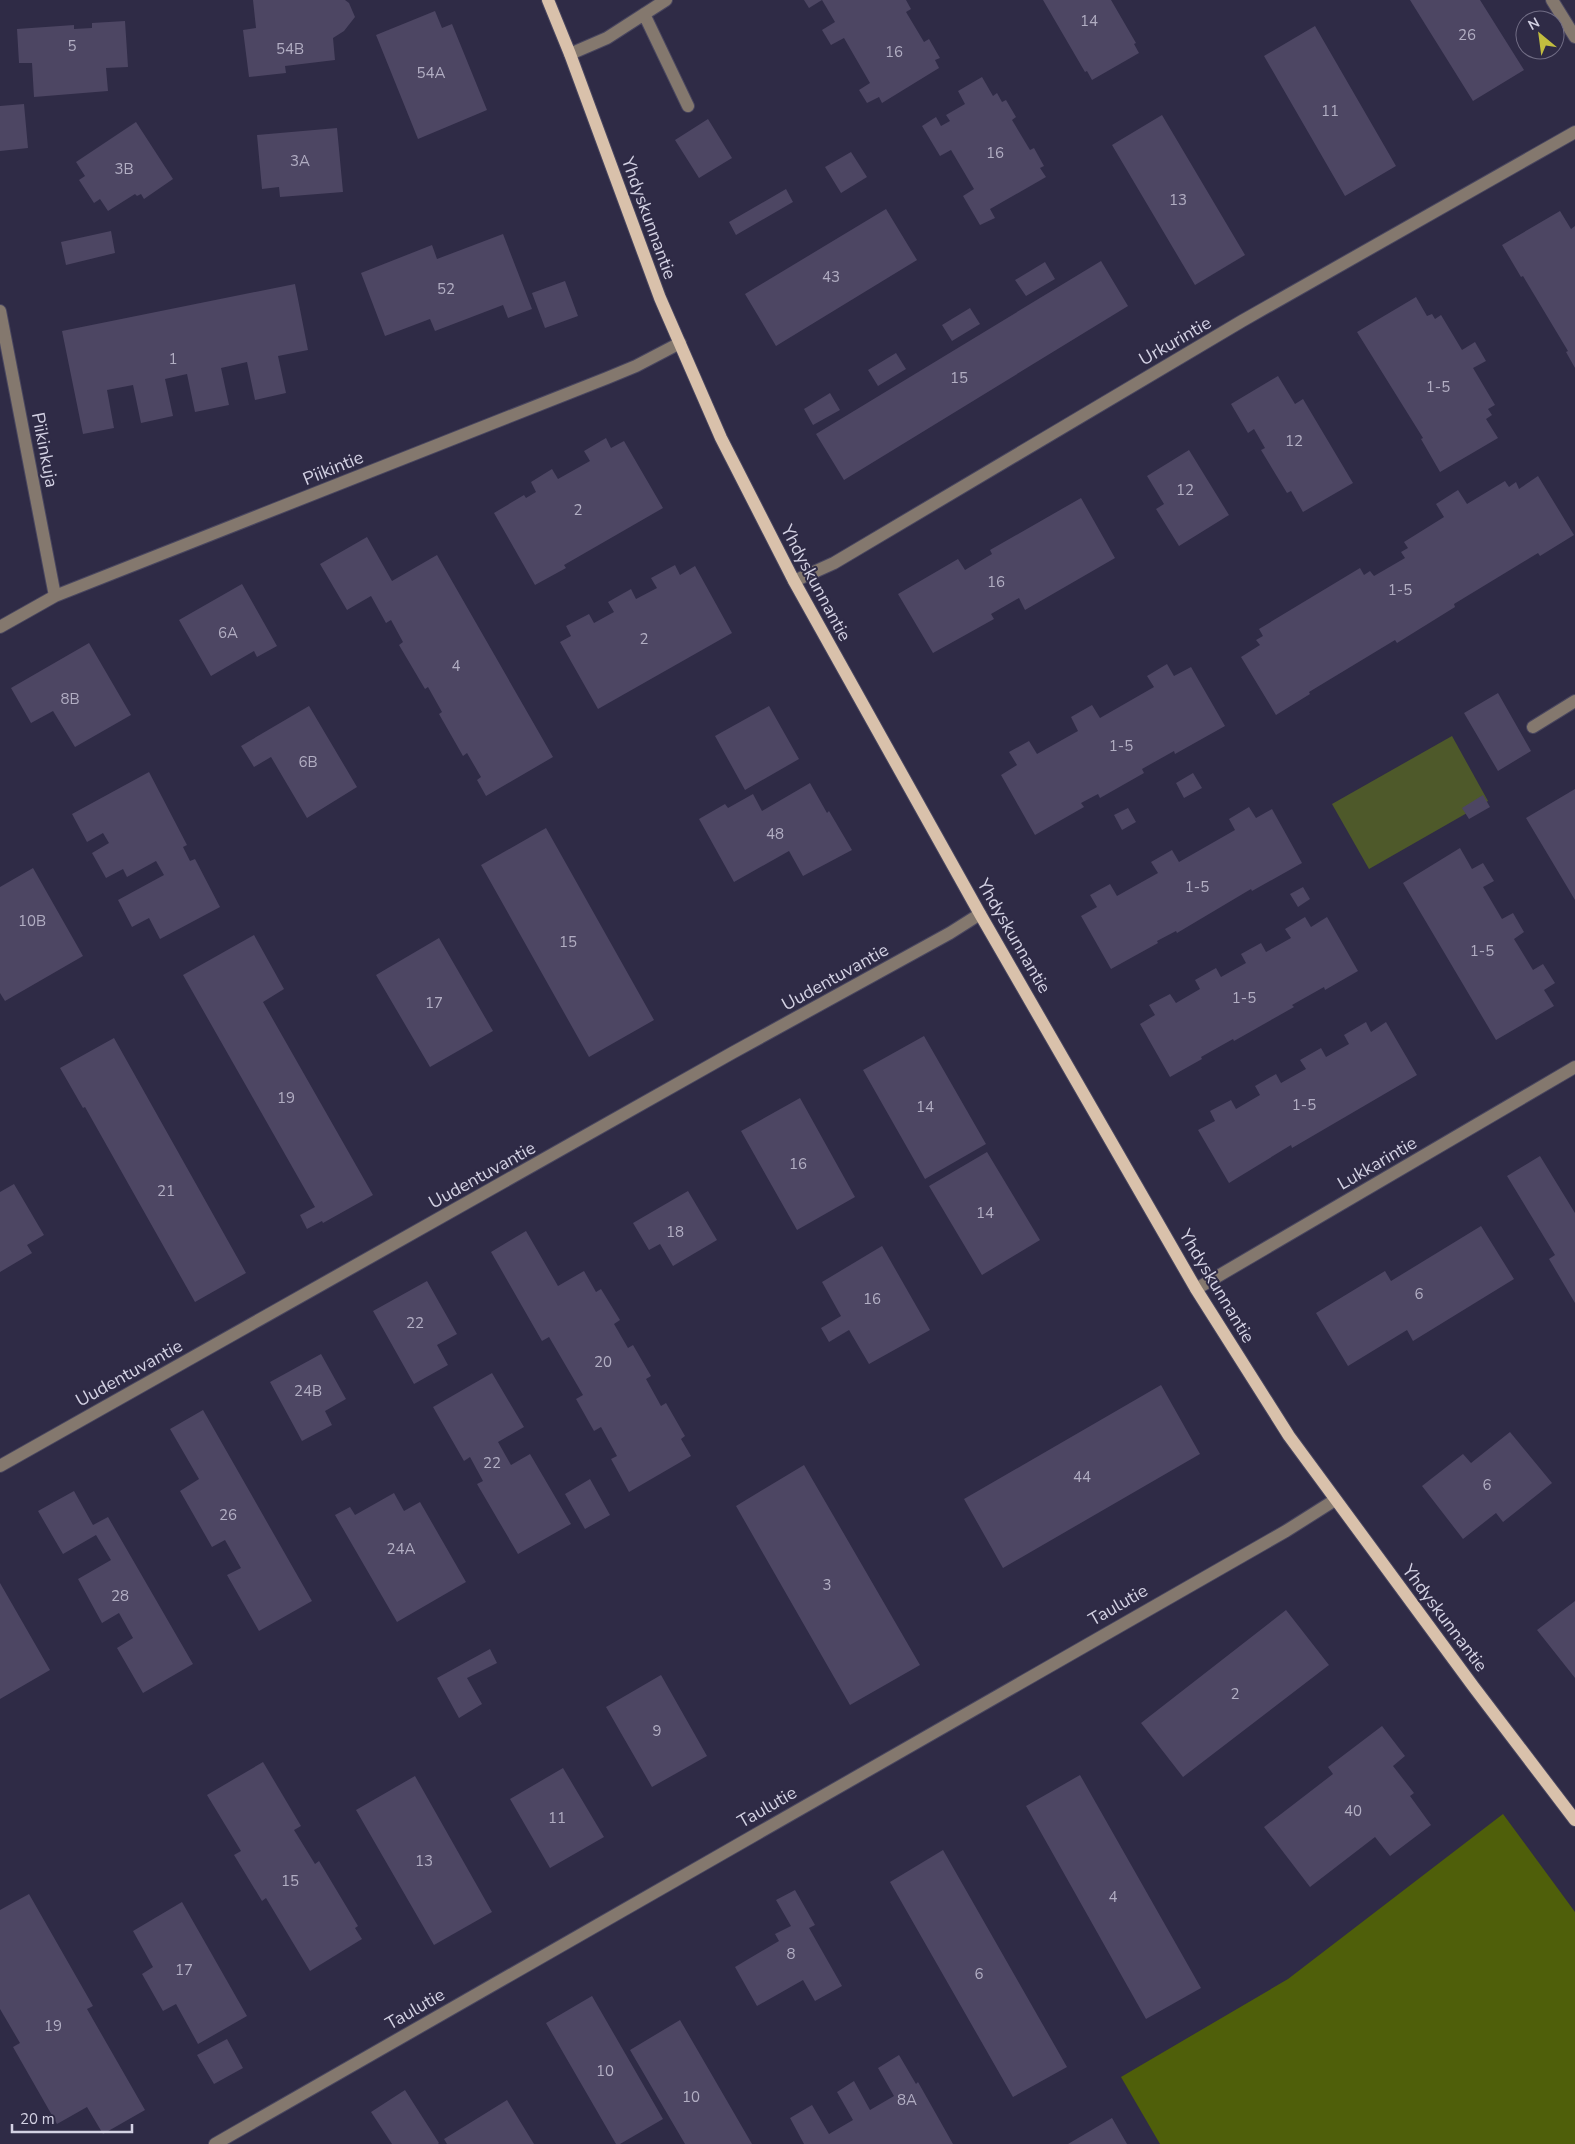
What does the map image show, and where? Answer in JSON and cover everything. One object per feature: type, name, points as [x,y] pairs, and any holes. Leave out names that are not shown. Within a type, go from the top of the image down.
[{"type":"main road","name":"Yhdyskunnantie","points":[[548,0],[570,54],[660,298],[721,438],[794,582],[980,914],[1196,1289],[1289,1436],[1575,1820]]},
{"type":"street","points":[[570,54],[607,38],[666,0]]},
{"type":"street","points":[[1552,0],[1575,37]]},
{"type":"street","points":[[644,14],[688,106]]},
{"type":"street","name":"Urkurintie","points":[[794,582],[834,563],[1242,322],[1575,132]]},
{"type":"street","name":"Piikinkuja","points":[[0,311],[55,596]]},
{"type":"street","name":"Piikintie","points":[[0,627],[55,596],[608,378],[680,343]]},
{"type":"street","points":[[1533,727],[1575,702]]},
{"type":"street","name":"Uudentuvantie","points":[[0,1466],[725,1057],[950,933],[980,914]]},
{"type":"street","name":"Lukkarintie","points":[[1196,1289],[1575,1067]]},
{"type":"street","name":"Taulutie","points":[[215,2144],[1286,1531],[1335,1500]]},
{"type":"green space","points":[[1452,736],[1488,801],[1369,869],[1332,804]]},
{"type":"green space","points":[[1503,1814],[1575,1912],[1575,2144],[1160,2144],[1121,2077],[1288,1979]]},
{"type":"building","points":[[253,0],[345,0],[349,3],[355,17],[344,31],[333,38],[335,60],[285,66],[286,73],[249,77],[243,30],[256,28]]},
{"type":"building","points":[[804,0],[822,0],[809,8]]},
{"type":"building","points":[[822,0],[906,0],[911,9],[906,12],[924,42],[929,39],[940,58],[935,60],[939,68],[882,103],[879,97],[867,103],[859,90],[870,83],[844,38],[831,45],[822,30],[835,22]]},
{"type":"building","points":[[1043,0],[1111,0],[1136,43],[1134,44],[1139,53],[1092,80],[1087,71],[1085,72]]},
{"type":"building","points":[[1410,0],[1480,0],[1515,56],[1515,60],[1518,60],[1524,70],[1473,101]]},
{"type":"building","points":[[435,11],[442,28],[452,24],[487,110],[418,139],[376,35]]},
{"type":"building","points":[[125,21],[128,67],[106,68],[108,91],[34,97],[32,63],[19,63],[17,29],[74,25],[74,29],[92,28],[92,23]]},
{"type":"building","points":[[1315,26],[1396,166],[1345,196],[1264,56]]},
{"type":"building","points":[[982,77],[993,96],[997,93],[1002,102],[1006,100],[1016,117],[1012,120],[1030,150],[1034,148],[1044,166],[1040,168],[1046,177],[990,209],[995,218],[980,225],[963,196],[974,189],[951,150],[940,156],[922,126],[936,117],[941,126],[950,121],[946,115],[965,104],[958,91]]},
{"type":"building","points":[[24,104],[28,148],[0,151],[0,106]]},
{"type":"building","points":[[1162,115],[1245,255],[1195,285],[1112,145]]},
{"type":"building","points":[[708,119],[732,158],[699,178],[675,140]]},
{"type":"building","points":[[136,122],[173,179],[144,199],[141,194],[137,196],[135,194],[108,211],[100,199],[94,203],[79,180],[85,176],[76,162]]},
{"type":"building","points":[[337,128],[343,192],[280,197],[279,187],[262,189],[257,135]]},
{"type":"building","points":[[851,152],[867,177],[841,193],[825,167]]},
{"type":"building","points":[[786,189],[793,202],[736,235],[729,222]]},
{"type":"building","points":[[886,209],[917,260],[776,346],[745,294]]},
{"type":"building","points":[[1560,211],[1571,229],[1575,226],[1575,368],[1566,352],[1568,351],[1502,245]]},
{"type":"building","points":[[111,231],[115,253],[66,265],[61,242]]},
{"type":"building","points":[[503,234],[532,309],[508,318],[503,305],[435,331],[430,319],[385,336],[361,273],[432,245],[437,259]]},
{"type":"building","points":[[1101,261],[1128,306],[844,480],[816,434]]},
{"type":"building","points":[[1045,262],[1055,279],[1026,296],[1015,280]]},
{"type":"building","points":[[565,281],[578,316],[545,328],[532,293]]},
{"type":"building","points":[[295,284],[308,350],[278,356],[286,393],[255,400],[247,362],[221,368],[229,405],[195,412],[187,374],[165,379],[173,416],[141,423],[133,385],[107,390],[114,428],[83,434],[62,331]]},
{"type":"building","points":[[1416,297],[1427,316],[1432,314],[1435,319],[1441,315],[1462,350],[1475,342],[1486,361],[1473,368],[1495,405],[1488,409],[1492,415],[1486,419],[1498,438],[1440,472],[1421,439],[1423,438],[1357,332]]},
{"type":"building","points":[[970,308],[980,324],[952,341],[942,325]]},
{"type":"building","points":[[896,353],[906,369],[878,386],[868,370]]},
{"type":"building","points":[[1278,376],[1295,404],[1303,399],[1353,483],[1303,512],[1291,491],[1287,493],[1261,450],[1265,448],[1254,429],[1248,433],[1231,404]]},
{"type":"building","points":[[830,393],[840,410],[813,425],[804,409]]},
{"type":"building","points":[[606,438],[611,448],[624,441],[663,508],[564,565],[566,568],[535,585],[494,513],[524,495],[526,498],[536,492],[531,482],[552,469],[558,479],[590,461],[584,451]]},
{"type":"building","points":[[1189,450],[1229,515],[1179,546],[1156,509],[1164,504],[1147,476]]},
{"type":"building","points":[[1538,476],[1574,535],[1540,556],[1538,553],[1454,604],[1455,607],[1397,643],[1395,640],[1309,692],[1310,694],[1276,715],[1241,657],[1260,645],[1256,640],[1263,636],[1259,629],[1360,568],[1364,575],[1370,571],[1374,576],[1405,558],[1401,552],[1408,548],[1404,542],[1444,517],[1436,504],[1458,490],[1467,504],[1505,481],[1509,487],[1516,482],[1519,489]]},
{"type":"building","points":[[1081,498],[1115,558],[1025,610],[1019,598],[991,614],[994,619],[933,653],[898,594],[958,559],[965,570],[992,554],[990,550]]},
{"type":"building","points":[[367,537],[392,581],[437,555],[553,757],[486,796],[477,780],[481,777],[467,753],[463,756],[439,714],[442,712],[428,687],[425,689],[399,645],[403,642],[391,620],[386,623],[371,596],[347,610],[320,564]]},
{"type":"building","points":[[675,565],[680,575],[695,566],[732,633],[598,709],[560,642],[571,636],[566,626],[589,614],[594,623],[614,612],[608,602],[631,589],[636,599],[657,588],[651,578]]},
{"type":"building","points":[[242,584],[277,646],[257,657],[254,651],[211,676],[179,620]]},
{"type":"building","points":[[89,643],[131,715],[75,747],[53,711],[31,723],[11,688]]},
{"type":"building","points":[[1167,664],[1174,676],[1191,667],[1225,726],[1175,754],[1174,751],[1142,769],[1144,773],[1100,798],[1098,794],[1081,803],[1084,807],[1035,835],[1001,775],[1017,765],[1009,752],[1029,741],[1037,754],[1078,731],[1071,717],[1092,705],[1100,718],[1154,687],[1147,676]]},
{"type":"building","points":[[1498,693],[1531,751],[1498,771],[1464,713]]},
{"type":"building","points":[[309,706],[357,787],[307,818],[271,757],[254,767],[241,746]]},
{"type":"building","points":[[769,706],[799,759],[745,790],[715,736]]},
{"type":"building","points":[[149,772],[187,845],[183,847],[190,861],[195,859],[220,907],[160,939],[149,918],[132,927],[118,900],[164,875],[156,861],[127,877],[123,869],[106,878],[92,853],[109,843],[103,833],[87,842],[72,814]]},
{"type":"building","points":[[1193,773],[1202,788],[1184,798],[1176,783]]},
{"type":"building","points":[[810,783],[827,813],[829,811],[852,850],[803,876],[789,851],[734,882],[699,819],[725,804],[728,808],[753,794],[762,811]]},
{"type":"building","points":[[1575,789],[1575,900],[1526,818]]},
{"type":"building","points":[[1483,795],[1490,807],[1469,819],[1462,808]]},
{"type":"building","points":[[1249,807],[1256,818],[1272,809],[1302,863],[1252,891],[1251,889],[1177,933],[1176,931],[1157,941],[1158,943],[1111,969],[1081,916],[1097,907],[1090,895],[1110,884],[1117,896],[1158,873],[1151,862],[1172,850],[1179,862],[1235,830],[1229,819]]},
{"type":"building","points":[[1128,808],[1136,822],[1122,830],[1114,815]]},
{"type":"building","points":[[546,828],[654,1020],[589,1057],[481,865]]},
{"type":"building","points":[[1460,848],[1472,869],[1483,863],[1494,881],[1483,887],[1502,919],[1513,913],[1524,932],[1514,939],[1533,970],[1543,964],[1555,983],[1544,990],[1554,1006],[1496,1040],[1403,883]]},
{"type":"building","points":[[33,868],[83,956],[5,1001],[0,993],[0,887]]},
{"type":"building","points":[[1303,887],[1310,899],[1298,907],[1290,894]]},
{"type":"building","points":[[1305,917],[1311,927],[1327,917],[1358,971],[1325,990],[1324,987],[1292,1005],[1294,1007],[1234,1041],[1233,1039],[1201,1057],[1202,1059],[1170,1077],[1140,1024],[1155,1015],[1149,1005],[1170,994],[1176,1003],[1200,989],[1195,980],[1216,968],[1221,977],[1246,963],[1241,954],[1261,943],[1266,952],[1291,938],[1285,929]]},
{"type":"building","points":[[254,935],[284,989],[263,1002],[373,1195],[323,1223],[322,1221],[307,1229],[300,1215],[315,1207],[183,975]]},
{"type":"building","points":[[439,938],[493,1031],[430,1067],[376,975]]},
{"type":"building","points":[[1366,1022],[1371,1032],[1386,1022],[1417,1075],[1292,1148],[1291,1145],[1229,1183],[1198,1130],[1215,1121],[1210,1111],[1231,1100],[1236,1109],[1260,1095],[1255,1086],[1276,1074],[1281,1083],[1306,1069],[1300,1060],[1321,1048],[1326,1057],[1349,1044],[1344,1035]]},
{"type":"building","points":[[924,1036],[986,1144],[925,1179],[863,1070]]},
{"type":"building","points":[[114,1038],[246,1273],[195,1302],[85,1107],[83,1108],[60,1068]]},
{"type":"building","points":[[800,1098],[855,1197],[797,1230],[741,1131]]},
{"type":"building","points":[[987,1152],[1040,1240],[982,1275],[929,1186]]},
{"type":"building","points":[[1540,1156],[1575,1213],[1575,1303],[1549,1259],[1555,1255],[1507,1176]]},
{"type":"building","points":[[14,1184],[44,1235],[27,1245],[32,1253],[0,1272],[0,1192]]},
{"type":"building","points":[[688,1191],[717,1240],[673,1266],[660,1244],[649,1250],[633,1223]]},
{"type":"building","points":[[1481,1226],[1514,1279],[1413,1341],[1407,1330],[1348,1366],[1316,1313],[1385,1271],[1391,1281]]},
{"type":"building","points":[[526,1231],[558,1286],[584,1271],[596,1292],[601,1289],[620,1320],[614,1324],[628,1348],[633,1345],[651,1376],[646,1379],[661,1406],[666,1403],[685,1436],[681,1439],[691,1456],[629,1492],[611,1459],[617,1456],[601,1427],[594,1431],[576,1399],[583,1395],[549,1337],[542,1341],[491,1252]]},
{"type":"building","points":[[882,1246],[930,1330],[869,1364],[849,1330],[829,1342],[821,1328],[841,1316],[822,1282]]},
{"type":"building","points":[[427,1281],[457,1334],[437,1345],[448,1365],[414,1384],[373,1311]]},
{"type":"building","points":[[321,1354],[346,1399],[325,1411],[332,1425],[302,1441],[270,1382]]},
{"type":"building","points":[[492,1373],[524,1427],[498,1442],[511,1465],[530,1454],[571,1524],[518,1554],[477,1484],[483,1481],[470,1457],[464,1461],[433,1407]]},
{"type":"building","points":[[1161,1385],[1200,1454],[1003,1568],[964,1499]]},
{"type":"building","points":[[203,1410],[312,1601],[259,1631],[227,1575],[241,1568],[225,1540],[212,1547],[180,1491],[199,1479],[170,1429]]},
{"type":"building","points":[[1510,1432],[1552,1483],[1503,1522],[1496,1513],[1463,1539],[1422,1486],[1463,1454],[1471,1463]]},
{"type":"building","points":[[804,1465],[920,1665],[850,1705],[736,1506]]},
{"type":"building","points":[[590,1479],[610,1515],[585,1529],[565,1494]]},
{"type":"building","points":[[74,1491],[93,1525],[108,1517],[193,1664],[143,1693],[117,1648],[133,1638],[119,1613],[102,1623],[78,1579],[111,1560],[96,1535],[63,1554],[38,1511]]},
{"type":"building","points":[[394,1493],[404,1511],[420,1502],[466,1582],[397,1622],[335,1515],[350,1507],[355,1515]]},
{"type":"building","points":[[0,1583],[50,1670],[0,1699]]},
{"type":"building","points":[[1575,1601],[1575,1678],[1537,1630]]},
{"type":"building","points":[[1286,1610],[1329,1665],[1183,1777],[1141,1723]]},
{"type":"building","points":[[490,1649],[497,1663],[467,1678],[482,1704],[459,1718],[437,1678]]},
{"type":"building","points":[[661,1675],[707,1756],[652,1787],[606,1707]]},
{"type":"building","points":[[1382,1726],[1405,1756],[1393,1766],[1414,1793],[1410,1796],[1431,1825],[1390,1856],[1375,1837],[1310,1887],[1264,1827],[1333,1774],[1328,1767]]},
{"type":"building","points":[[263,1762],[301,1826],[294,1830],[315,1864],[319,1861],[358,1926],[355,1928],[362,1939],[310,1971],[266,1898],[262,1901],[234,1855],[241,1851],[207,1795]]},
{"type":"building","points":[[563,1768],[604,1837],[550,1868],[510,1799]]},
{"type":"building","points":[[1080,1775],[1201,1988],[1146,2019],[1026,1806]]},
{"type":"building","points":[[415,1776],[492,1912],[434,1945],[356,1810]]},
{"type":"building","points":[[943,1850],[1067,2067],[1013,2097],[890,1882]]},
{"type":"building","points":[[795,1890],[815,1925],[809,1928],[842,1986],[815,2001],[803,1980],[757,2006],[735,1967],[779,1941],[775,1934],[791,1926],[776,1900]]},
{"type":"building","points":[[29,1894],[93,2006],[87,2009],[145,2110],[103,2134],[87,2107],[57,2124],[13,2047],[20,2043],[0,2009],[0,1910]]},
{"type":"building","points":[[182,1902],[247,2016],[198,2044],[176,2004],[163,2011],[142,1974],[153,1967],[133,1931]]},
{"type":"building","points":[[592,1996],[663,2119],[620,2144],[616,2144],[546,2023]]},
{"type":"building","points":[[680,2020],[752,2144],[685,2144],[630,2050]]},
{"type":"building","points":[[227,2039],[243,2068],[214,2084],[197,2055]]},
{"type":"building","points":[[899,2055],[916,2084],[918,2082],[953,2144],[804,2144],[790,2118],[812,2105],[829,2134],[853,2120],[837,2092],[854,2081],[870,2110],[894,2096],[878,2068]]},
{"type":"building","points":[[405,2090],[438,2144],[392,2144],[371,2112]]},
{"type":"building","points":[[507,2100],[534,2144],[447,2144],[444,2139]]},
{"type":"building","points":[[1112,2118],[1127,2144],[1068,2144]]}]
